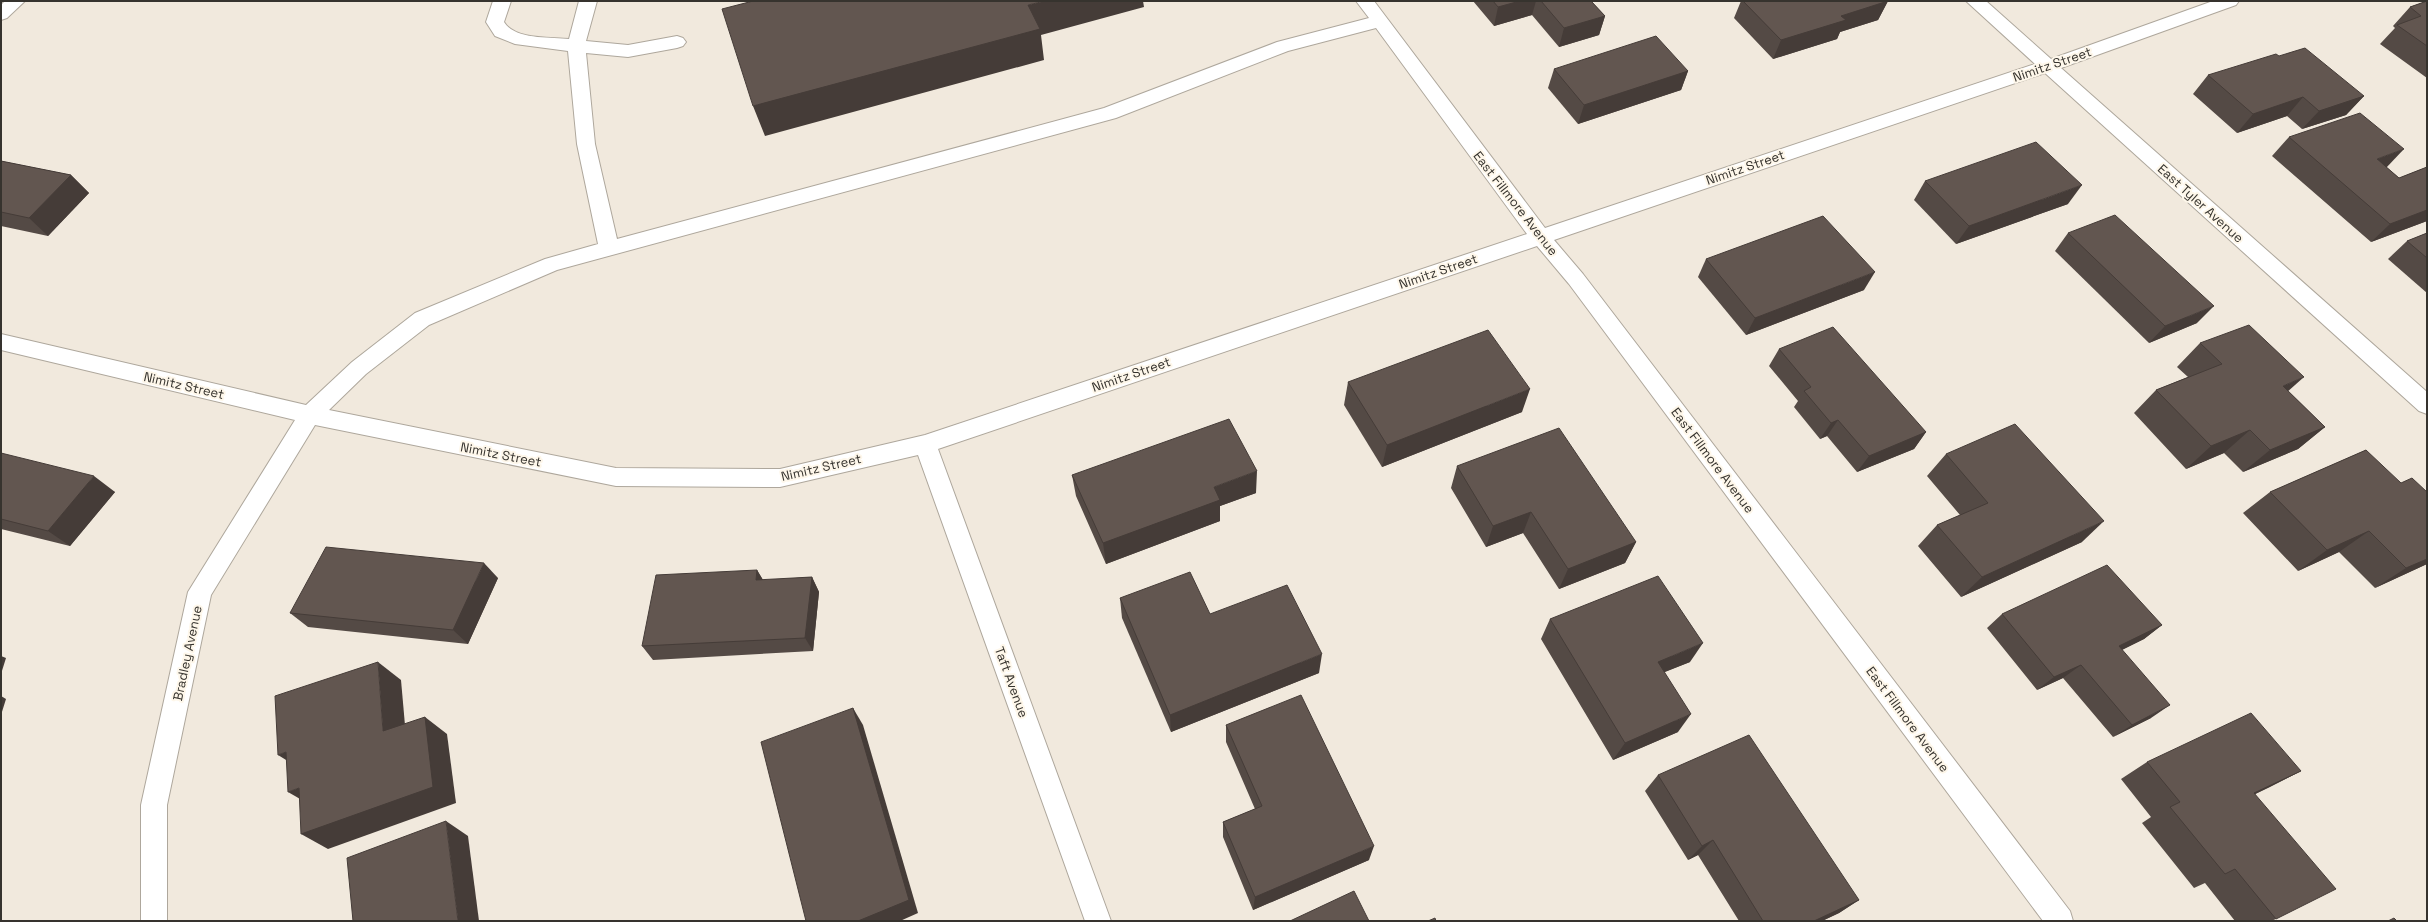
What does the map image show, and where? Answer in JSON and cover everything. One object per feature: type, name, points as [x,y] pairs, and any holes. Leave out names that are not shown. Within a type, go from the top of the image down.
[{"type":"street","points":[[1,14],[16,1]]},
{"type":"street","points":[[502,1],[495,22],[501,32],[521,40],[576,44],[628,51],[677,42]]},
{"type":"street","points":[[588,1],[576,44],[586,144],[609,249]]},
{"type":"street","name":"East Fillmore Avenue","points":[[1365,1],[1540,236],[1576,279],[2060,921]]},
{"type":"street","name":"East Tyler Avenue","points":[[1975,1],[2427,405]]},
{"type":"street","name":"Nimitz Street","points":[[1,342],[310,415],[616,477],[780,478],[925,444],[2048,66],[2230,1]]},
{"type":"street","name":"Bradley Avenue","points":[[154,921],[154,805],[200,592],[310,415],[359,368],[422,319],[552,264],[1110,113],[1283,46],[1380,21]]},
{"type":"street","name":"Taft Avenue","points":[[925,444],[1098,921]]},
{"type":"building","points":[[753,1],[1045,1],[1028,5],[1040,29],[753,106],[722,9]]},
{"type":"building","points":[[1493,1],[1520,1],[1498,7]]},
{"type":"building","points":[[1541,1],[1591,1],[1605,16],[1564,28]]},
{"type":"building","points":[[1743,1],[1888,1],[1841,16],[1846,20],[1781,40]]},
{"type":"building","points":[[2427,1],[2427,46],[2397,25],[2421,16],[2410,7]]},
{"type":"building","points":[[1656,36],[1688,71],[1584,105],[1554,69]]},
{"type":"building","points":[[2305,48],[2364,96],[2319,111],[2303,97],[2253,114],[2208,75],[2276,54],[2279,56]]},
{"type":"building","points":[[2360,113],[2404,149],[2377,159],[2399,178],[2427,167],[2427,210],[2390,224],[2289,137]]},
{"type":"building","points":[[2036,142],[2082,185],[1969,226],[1925,181]]},
{"type":"building","points":[[1,161],[71,175],[29,218],[1,212]]},
{"type":"building","points":[[2115,215],[2214,306],[2165,326],[2068,233]]},
{"type":"building","points":[[1823,216],[1875,272],[1755,318],[1706,259]]},
{"type":"building","points":[[2427,233],[2427,258],[2407,241]]},
{"type":"building","points":[[2249,325],[2304,377],[2283,386],[2325,427],[2270,450],[2250,430],[2211,446],[2156,390],[2222,364],[2200,343]]},
{"type":"building","points":[[1833,327],[1926,432],[1869,456],[1838,420],[1831,423],[1804,391],[1811,387],[1779,349]]},
{"type":"building","points":[[1488,330],[1530,389],[1387,445],[1348,382]]},
{"type":"building","points":[[1229,419],[1257,471],[1214,487],[1220,500],[1103,543],[1072,475]]},
{"type":"building","points":[[2015,424],[2104,521],[1982,577],[1937,525],[1988,503],[1946,454]]},
{"type":"building","points":[[1559,428],[1636,542],[1568,569],[1531,512],[1493,526],[1457,466]]},
{"type":"building","points":[[2366,450],[2401,483],[2412,478],[2427,492],[2427,559],[2406,568],[2369,531],[2327,550],[2270,492]]},
{"type":"building","points":[[1,453],[94,476],[48,531],[1,519]]},
{"type":"building","points":[[326,547],[484,563],[453,630],[290,613]]},
{"type":"building","points":[[2107,565],[2162,625],[2119,646],[2170,705],[2132,725],[2081,665],[2054,677],[2002,614]]},
{"type":"building","points":[[757,570],[756,580],[812,577],[805,638],[642,646],[656,575]]},
{"type":"building","points":[[1190,572],[1210,614],[1287,585],[1322,654],[1170,715],[1120,598]]},
{"type":"building","points":[[1658,576],[1703,643],[1658,662],[1691,714],[1625,743],[1550,619]]},
{"type":"building","points":[[378,662],[383,731],[425,717],[433,787],[301,834],[299,788],[288,792],[286,752],[278,755],[275,696]]},
{"type":"building","points":[[1301,695],[1374,846],[1255,897],[1223,822],[1262,806],[1226,725]]},
{"type":"building","points":[[853,708],[909,900],[858,921],[806,921],[761,742]]},
{"type":"building","points":[[2251,713],[2301,771],[2254,793],[2336,889],[2276,919],[2235,869],[2225,874],[2170,807],[2180,802],[2147,762]]},
{"type":"building","points":[[1749,735],[1859,900],[1814,921],[1763,921],[1713,840],[1702,846],[1658,775]]},
{"type":"building","points":[[446,821],[458,921],[353,921],[347,858]]},
{"type":"building","points":[[1354,891],[1369,921],[1290,921]]},
{"type":"building","points":[[1435,918],[1436,921],[1428,921]]},
{"type":"building","points":[[2394,918],[2397,921],[2388,921]]}]
